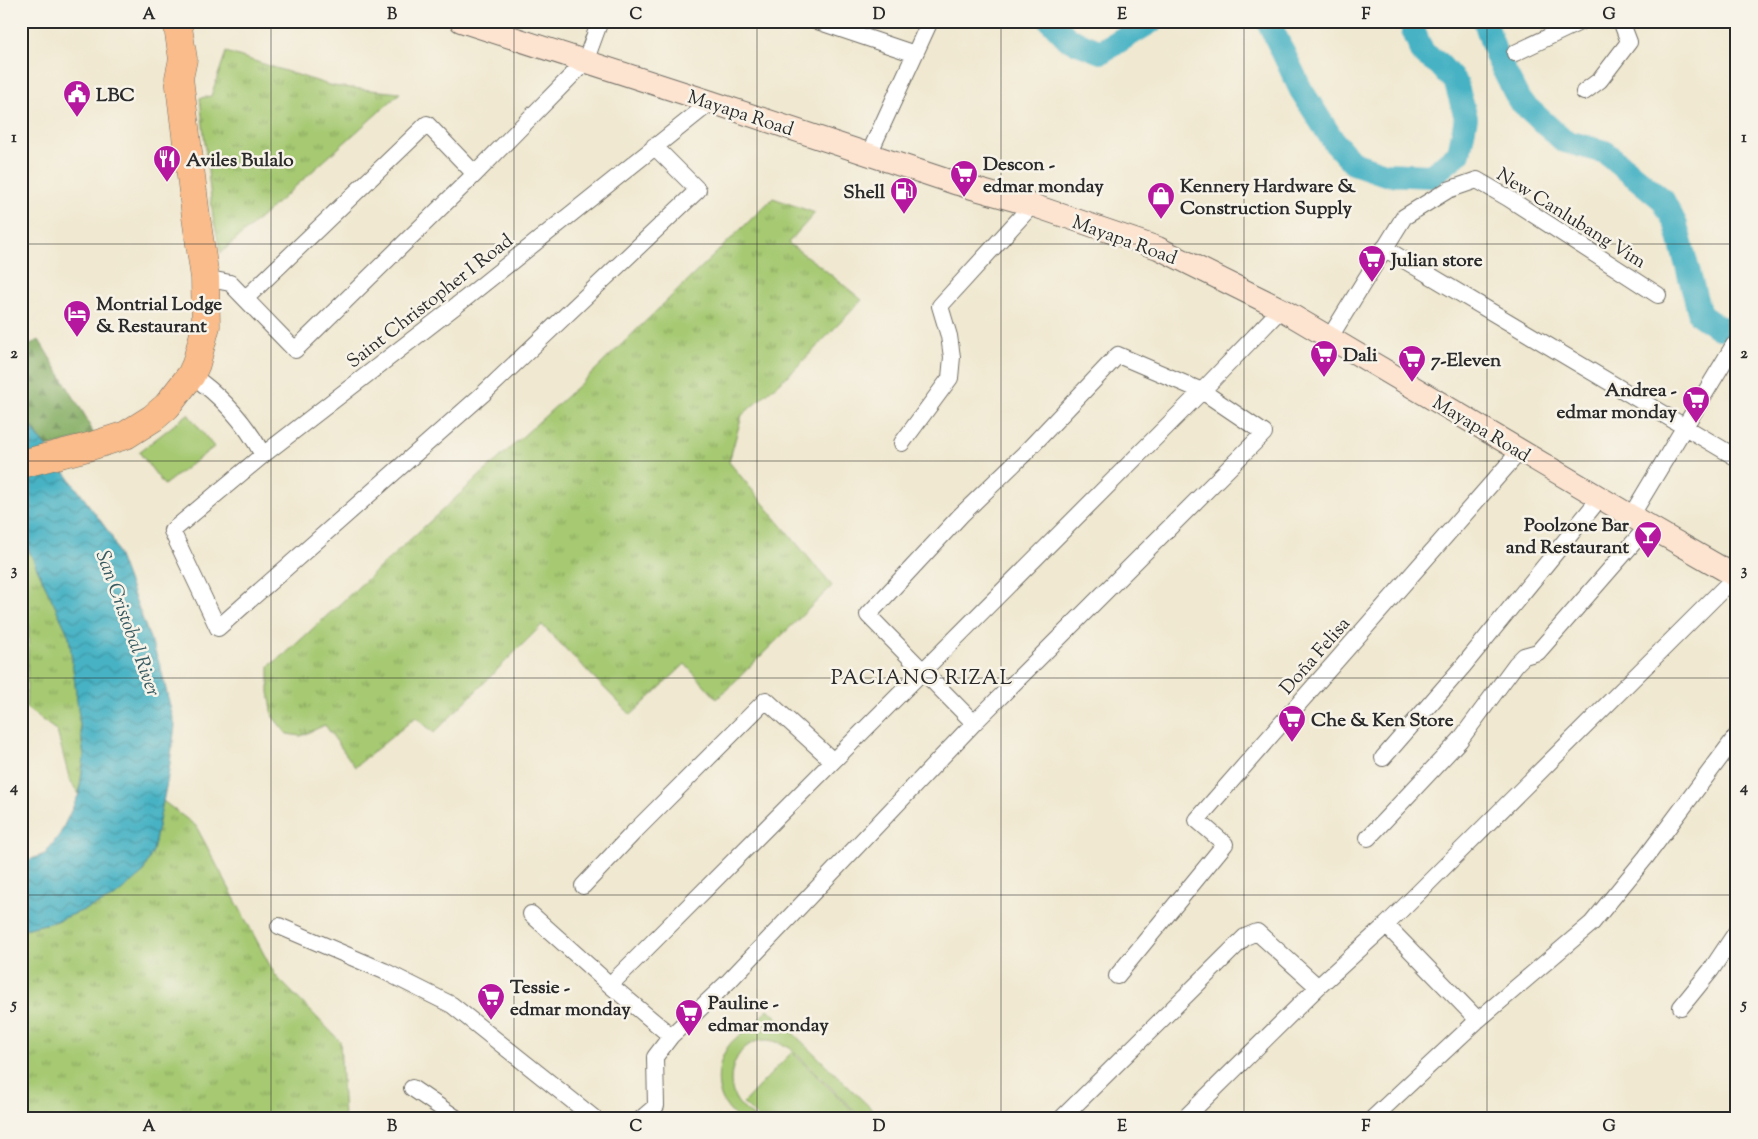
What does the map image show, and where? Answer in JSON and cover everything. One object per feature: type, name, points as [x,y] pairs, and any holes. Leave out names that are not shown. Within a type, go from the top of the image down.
[{"type":"highway","points":[[159,21],[166,60],[179,78]]},
{"type":"highway","points":[[21,464],[126,435],[153,418],[167,406],[191,375],[201,349],[206,326],[205,278],[179,78],[183,59],[177,21]]},
{"type":"main road","name":"Mayapa Road","points":[[461,21],[1158,248],[1281,309],[1639,521],[1736,576]]},
{"type":"street","points":[[205,278],[230,283],[295,350],[475,174],[585,62],[600,21]]},
{"type":"street","points":[[817,21],[915,54]]},
{"type":"street","points":[[869,154],[930,21]]},
{"type":"street","points":[[1515,53],[1582,21]]},
{"type":"street","points":[[1584,92],[1600,80],[1630,42],[1621,21]]},
{"type":"street","name":"Saint Christopher I Road","points":[[654,146],[698,190],[484,393],[218,628],[172,531],[263,454],[473,292],[654,146],[688,122],[711,102]]},
{"type":"street","points":[[246,298],[427,124],[475,174]]},
{"type":"street","name":"New Canlubang Vim","points":[[1330,338],[1404,218],[1448,190],[1476,180],[1508,198],[1658,294]]},
{"type":"street","points":[[902,443],[950,378],[952,357],[940,306],[1032,206]]},
{"type":"street","points":[[1384,248],[1737,458]]},
{"type":"street","points":[[610,985],[1202,391],[1281,309]]},
{"type":"street","points":[[1368,838],[1460,740],[1516,664],[1524,656],[1538,652],[1639,521],[1685,427],[1734,345],[1737,347]]},
{"type":"street","points":[[642,1118],[656,1106],[655,1057],[671,1036],[728,981],[974,724],[1264,433],[1202,391],[1118,355],[1024,454],[961,515],[868,615],[974,724]]},
{"type":"street","points":[[191,375],[210,388],[234,412],[252,435],[263,454]]},
{"type":"street","name":"Doña Felisa","points":[[1117,976],[1225,844],[1197,820],[1520,450]]},
{"type":"street","points":[[1382,758],[1464,665],[1493,627],[1600,498]]},
{"type":"street","points":[[1185,1118],[1318,987],[1386,925],[1736,576]]},
{"type":"street","points":[[583,886],[635,831],[766,700],[832,761]]},
{"type":"street","points":[[1373,1118],[1478,1020],[1592,923],[1646,857],[1737,735]]},
{"type":"street","points":[[531,914],[610,985],[671,1036]]},
{"type":"street","points":[[1386,925],[1478,1020]]},
{"type":"street","points":[[279,926],[384,971],[452,1005],[594,1118]]},
{"type":"street","points":[[1681,1007],[1711,970],[1737,931]]},
{"type":"street","points":[[1062,1118],[1245,937],[1257,932],[1318,987]]},
{"type":"street","points":[[412,1088],[456,1118]]},
{"type":"green space","points":[[226,52],[332,86],[400,93],[221,253],[213,217],[200,98],[211,96]]},
{"type":"green space","points":[[773,198],[815,213],[788,243],[862,300],[795,369],[742,415],[729,462],[832,586],[717,699],[685,664],[631,715],[542,625],[434,733],[416,717],[355,767],[325,725],[301,736],[287,734],[273,717],[269,692],[269,666],[284,655],[591,374]]},
{"type":"green space","points":[[21,336],[28,345],[39,340],[87,419],[94,435],[47,447],[21,413]]},
{"type":"green space","points":[[188,414],[214,447],[164,485],[139,452]]},
{"type":"green space","points":[[21,534],[69,636],[84,757],[79,794],[70,781],[57,731],[26,708],[29,625],[21,606]]},
{"type":"green space","points":[[163,801],[196,826],[275,975],[340,1041],[344,1118],[21,1118],[21,930],[57,921],[113,898],[153,851]]},
{"type":"green space","points":[[768,1009],[881,1118],[862,1118],[790,1048],[768,1040],[757,1041],[748,1045],[735,1061],[731,1081],[733,1092],[737,1101],[755,1118],[737,1118],[721,1096],[718,1080],[721,1063],[728,1047],[739,1036],[754,1030],[769,1029],[759,1019]]},
{"type":"green space","points":[[792,1052],[860,1118],[758,1118],[743,1103]]},
{"type":"water","name":"San Cristobal River","points":[[21,413],[111,535],[160,665],[175,726],[168,777],[153,851],[142,874],[113,898],[57,921],[21,930],[21,863],[45,854],[60,834],[79,794],[84,757],[69,636],[21,534]]},
{"type":"waterway","points":[[1051,21],[1068,39],[1101,52],[1152,21]]},
{"type":"waterway","points":[[1268,21],[1301,90],[1334,142],[1353,163],[1385,174],[1431,176],[1459,153],[1466,118],[1456,83],[1439,64],[1423,53],[1413,30],[1412,21]]},
{"type":"waterway","points":[[1485,21],[1496,55],[1519,100],[1564,141],[1605,152],[1663,200],[1676,225],[1700,315],[1719,328],[1737,328]]},
{"type":"place","name":"LBC","points":[[77,118]]},
{"type":"place","name":"Aviles Bulalo","points":[[167,183]]},
{"type":"place","name":"Descon - edmar monday","points":[[964,198]]},
{"type":"place","name":"Shell","points":[[904,215]]},
{"type":"place","name":"Kennery Hardware & Construction Supply","points":[[1161,220]]},
{"type":"place","name":"Julian store","points":[[1372,283]]},
{"type":"place","name":"Montrial Lodge & Restaurant","points":[[77,338]]},
{"type":"place","name":"Dali","points":[[1324,378]]},
{"type":"place","name":"7-Eleven","points":[[1412,383]]},
{"type":"place","name":"Andrea - edmar monday","points":[[1696,424]]},
{"type":"place","name":"Poolzone Bar and Restaurant","points":[[1648,559]]},
{"type":"place","name":"Che & Ken Store","points":[[1292,743]]},
{"type":"place","name":"Tessie - edmar monday","points":[[491,1021]]},
{"type":"place","name":"Pauline - edmar monday","points":[[689,1037]]},
{"type":"district","name":"PACIANO RIZAL","points":[[922,677]]}]
